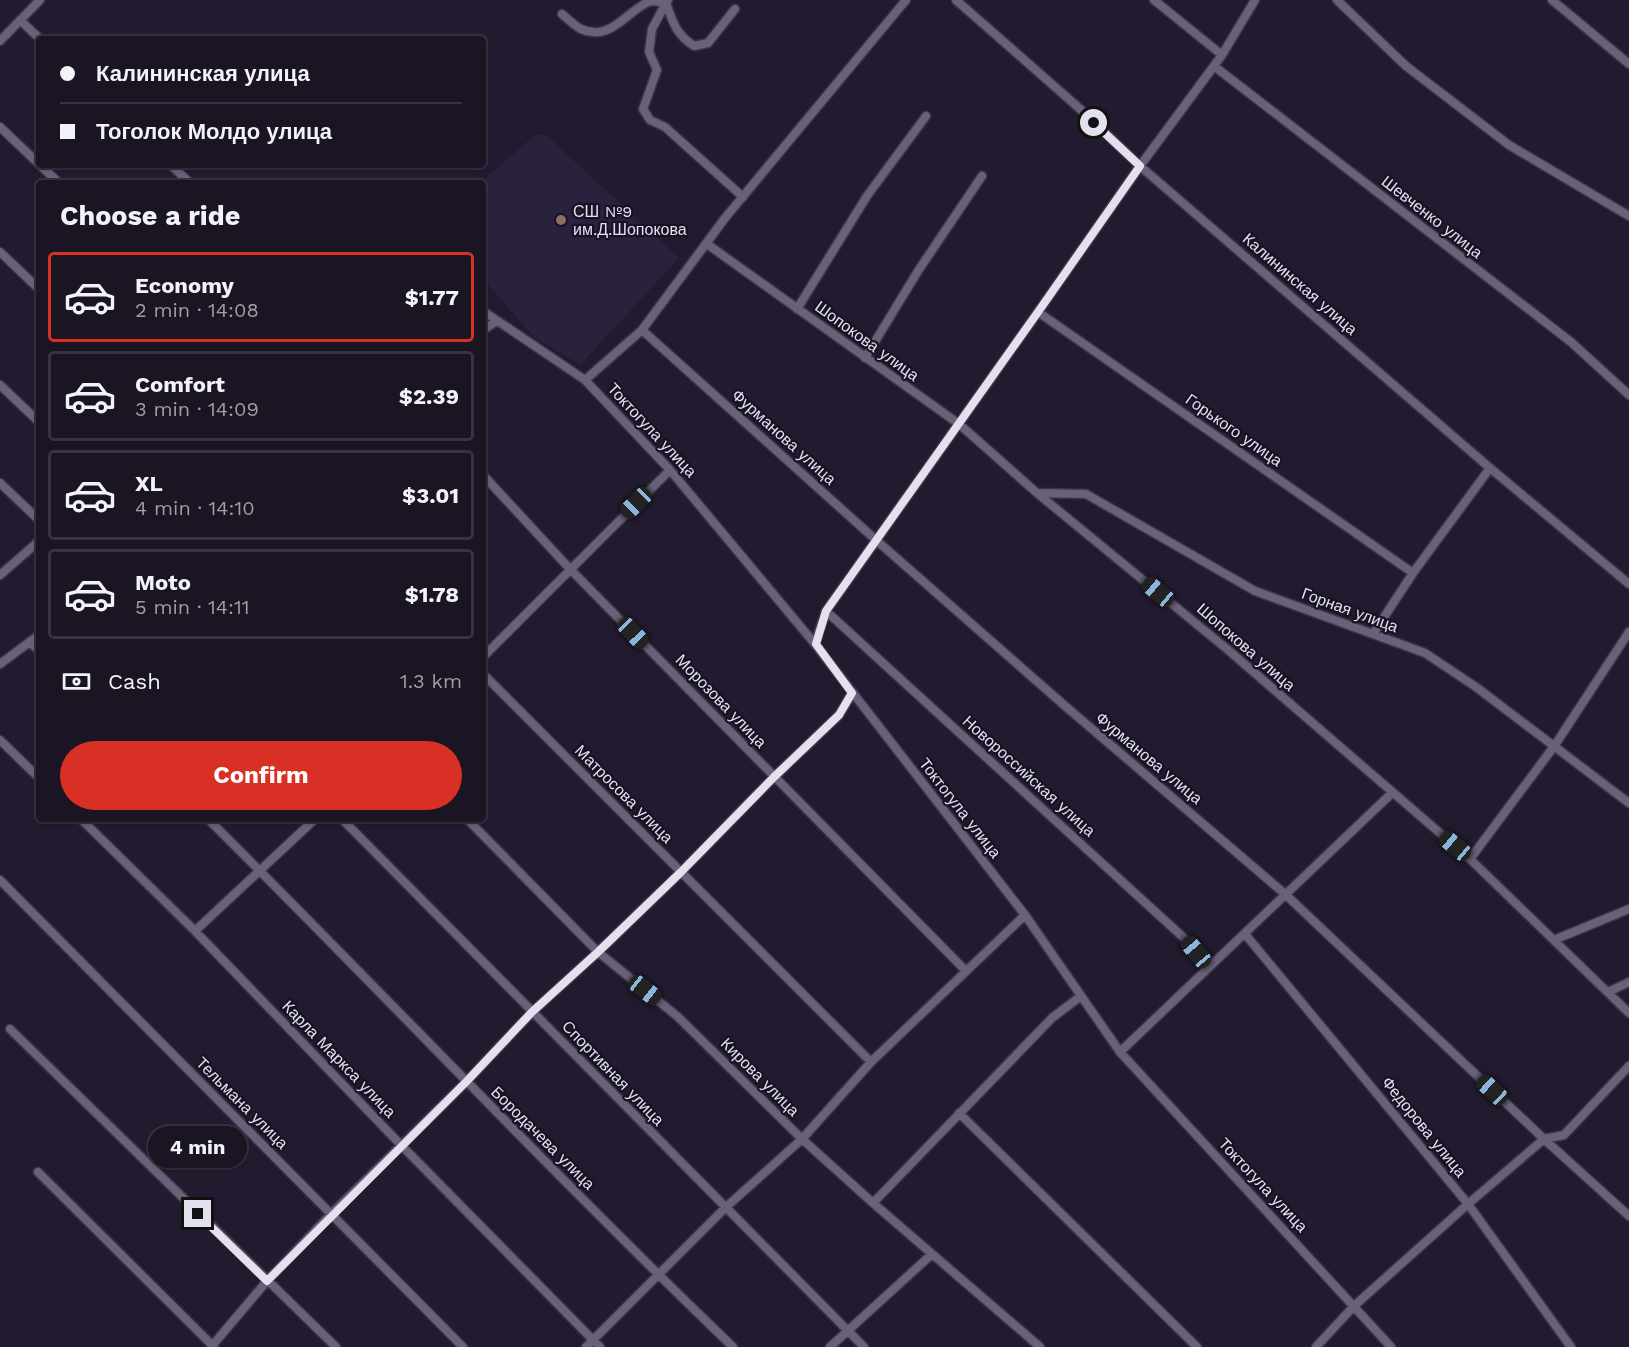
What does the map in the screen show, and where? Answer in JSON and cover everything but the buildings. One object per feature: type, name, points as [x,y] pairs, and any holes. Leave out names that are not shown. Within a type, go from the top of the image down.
[{"type":"street","points":[[0,41],[40,0]]},
{"type":"street","points":[[585,380],[642,330],[725,218],[906,0]]},
{"type":"street","name":"Калининская улица","points":[[956,0],[1079,108],[1140,166],[1490,468],[1629,584]]},
{"type":"street","points":[[1154,0],[1222,55]]},
{"type":"street","points":[[816,644],[826,611],[1140,166],[1222,55],[1255,0]]},
{"type":"street","points":[[1337,0],[1407,66],[1509,145],[1629,216]]},
{"type":"street","points":[[1552,0],[1629,64]]},
{"type":"street","points":[[562,14],[580,28],[596,33],[617,26],[648,2],[667,2]]},
{"type":"street","points":[[667,2],[652,29],[649,52],[657,70],[643,109],[650,120],[665,127],[743,196]]},
{"type":"street","points":[[667,2],[673,24],[682,38],[694,45],[708,43],[735,9]]},
{"type":"street","points":[[20,20],[37,36]]},
{"type":"street","name":"Шевченко улица","points":[[1214,66],[1571,342],[1629,396]]},
{"type":"street","points":[[797,309],[867,196],[926,116]]},
{"type":"street","points":[[0,127],[36,160]]},
{"type":"street","points":[[44,168],[56,180]]},
{"type":"street","points":[[174,168],[187,180]]},
{"type":"street","points":[[865,358],[918,271],[982,176]]},
{"type":"street","name":"Шопокова улица","points":[[707,244],[958,424],[1227,649],[1392,794],[1470,859],[1629,1013]]},
{"type":"street","points":[[0,252],[36,286]]},
{"type":"street","name":"Горького улица","points":[[1038,312],[1413,573]]},
{"type":"street","name":"Токтогула улица","points":[[486,313],[585,380],[670,470],[816,644],[1025,915],[1120,1052],[1391,1347]]},
{"type":"street","points":[[486,328],[497,321]]},
{"type":"street","name":"Фурманова улица","points":[[642,330],[1064,705],[1285,894],[1544,1139],[1629,1216]]},
{"type":"street","points":[[0,386],[36,419]]},
{"type":"street","points":[[1373,634],[1413,573],[1490,468]]},
{"type":"street","points":[[486,654],[670,470]]},
{"type":"street","name":"Морозова улица","points":[[486,478],[570,568],[966,971]]},
{"type":"street","points":[[0,483],[36,517]]},
{"type":"street","name":"Горная улица","points":[[1038,493],[1086,494],[1255,591],[1425,653],[1556,745],[1629,803]]},
{"type":"street","points":[[0,575],[36,544]]},
{"type":"street","name":"Новороссийская улица","points":[[826,611],[1184,938],[1208,967]]},
{"type":"street","points":[[1470,859],[1556,745],[1629,632]]},
{"type":"street","points":[[0,664],[36,637]]},
{"type":"street","points":[[30,642],[36,648]]},
{"type":"street","name":"Матросова улица","points":[[486,677],[871,1062]]},
{"type":"street","points":[[38,1172],[213,1346],[267,1281],[331,1214],[466,1082],[532,1012],[681,872],[774,777],[839,715],[852,693]]},
{"type":"street","points":[[0,740],[36,775]]},
{"type":"street","points":[[1120,1052],[1392,794]]},
{"type":"street","name":"Карла Маркса улица","points":[[84,822],[195,931],[593,1345]]},
{"type":"street","name":"Бородачева улица","points":[[211,822],[466,1082],[733,1347]]},
{"type":"street","points":[[195,931],[312,822]]},
{"type":"street","name":"Спортивная улица","points":[[345,822],[864,1347]]},
{"type":"street","name":"Кирова улица","points":[[470,822],[598,952],[677,1016],[802,1139],[1040,1347]]},
{"type":"street","name":"Тельмана улица","points":[[0,880],[463,1347]]},
{"type":"street","points":[[1554,940],[1629,909]]},
{"type":"street","points":[[593,1345],[725,1208],[802,1139],[871,1062],[1025,915]]},
{"type":"street","name":"Федорова улица","points":[[1245,934],[1468,1204],[1571,1347]]},
{"type":"street","points":[[1608,993],[1629,982]]},
{"type":"street","points":[[873,1203],[1052,1018],[1081,996]]},
{"type":"street","points":[[10,1029],[336,1347]]},
{"type":"street","points":[[1316,1347],[1354,1306],[1544,1139],[1564,1135],[1629,1066]]},
{"type":"street","points":[[959,1113],[1197,1347]]},
{"type":"street","points":[[830,1347],[932,1254]]},
{"type":"shaded area","name":"СШ №9 им.Д.Шопокова","points":[[545,134],[679,258],[580,365],[534,337],[486,282],[486,180],[483,180],[535,135]]},
{"type":"place","name":"СШ №9 им.Д.Шопокова","points":[[561,220]]},
{"type":"route","points":[[198,1214],[267,1281],[331,1214],[466,1082],[532,1012],[681,872],[774,777],[839,715],[852,693],[816,644],[826,611],[1140,166],[1094,123]]}]
